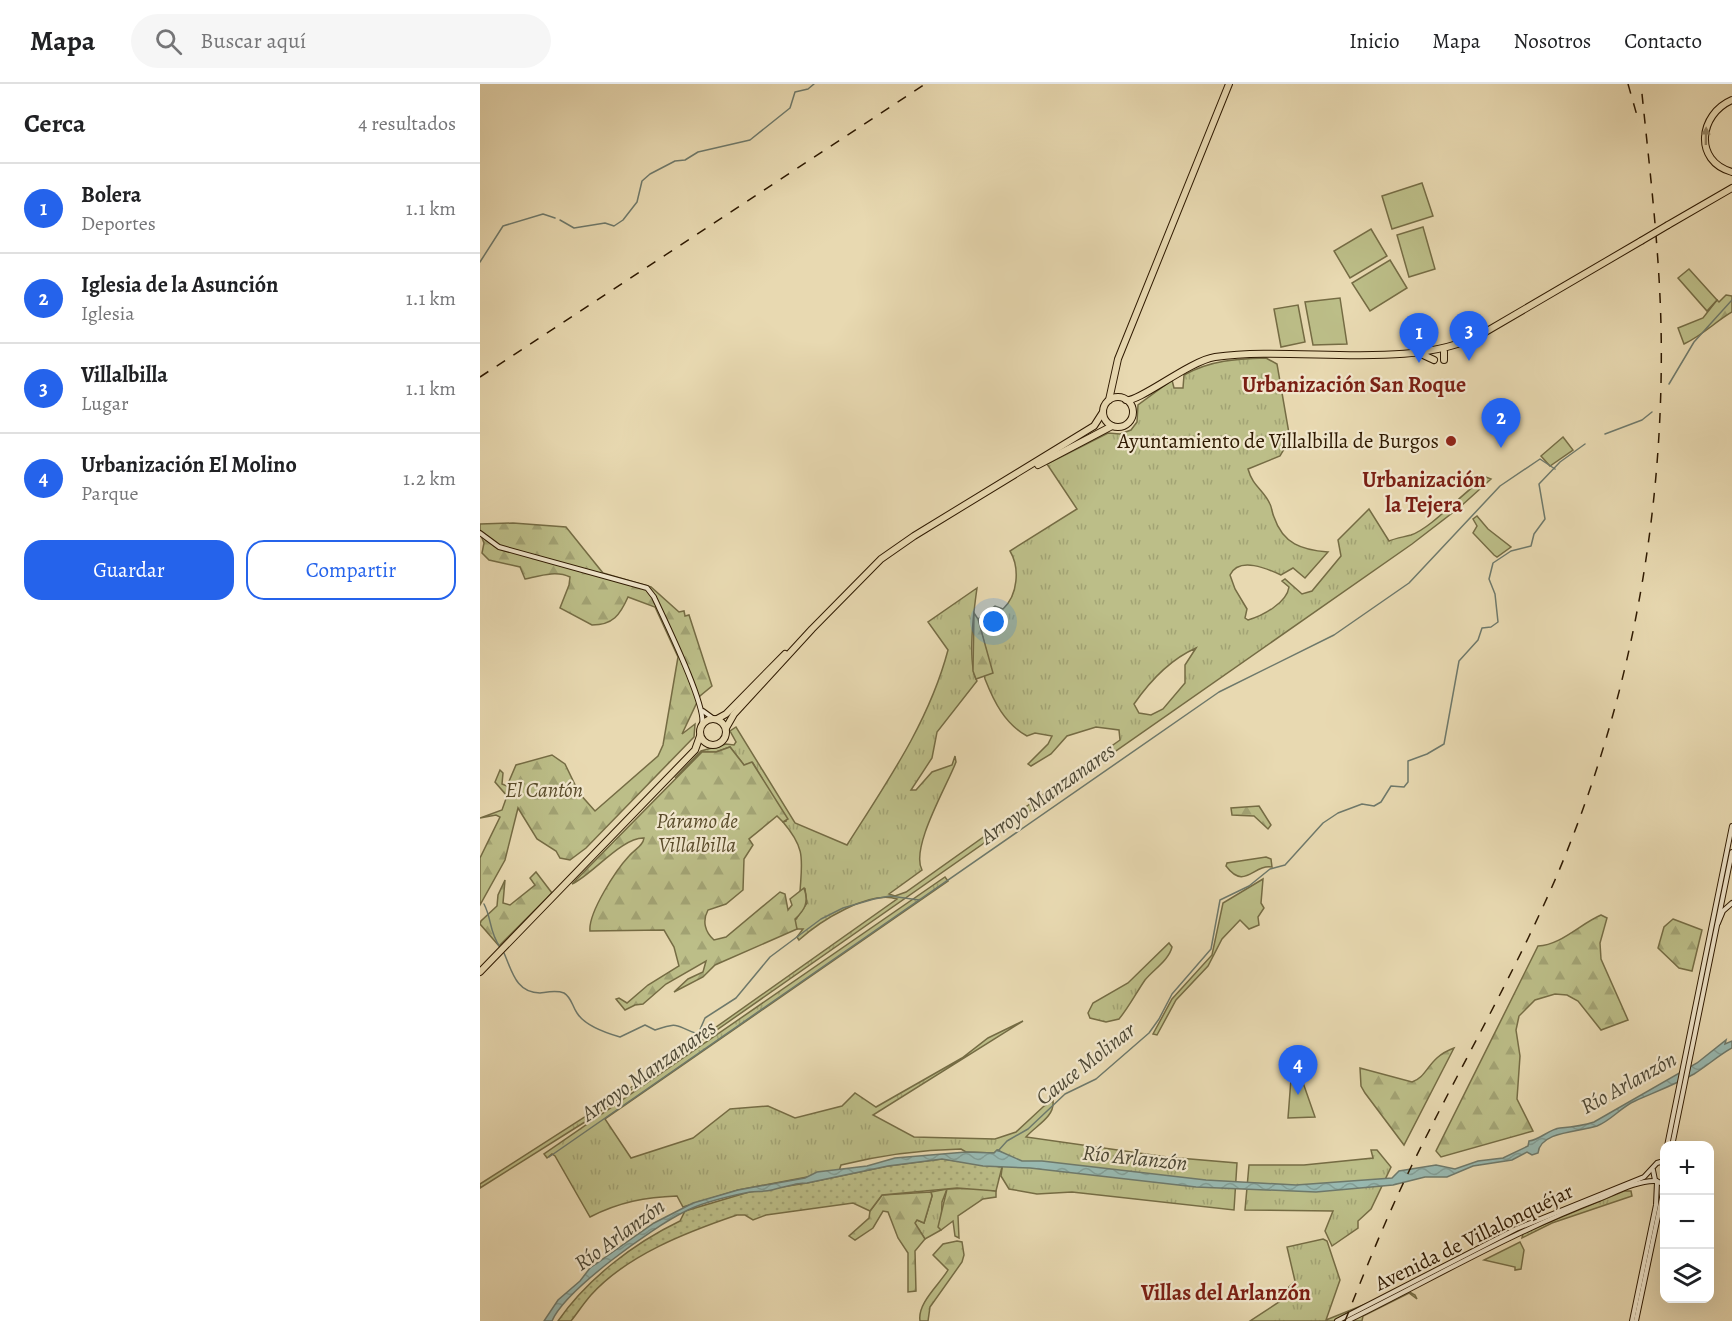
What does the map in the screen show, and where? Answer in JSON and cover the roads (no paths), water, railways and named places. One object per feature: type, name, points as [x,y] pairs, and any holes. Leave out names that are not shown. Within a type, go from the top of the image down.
[{"type":"highway","points":[[480,972],[695,750],[702,724],[726,714],[892,550],[1094,426],[1109,400],[1118,359],[1229,84]]},
{"type":"highway","points":[[1732,100],[1719,107],[1710,118],[1704,136],[1711,158],[1721,168],[1732,172]]},
{"type":"highway","points":[[1000,485],[1112,426],[1127,424],[1143,396],[1184,368],[1215,357],[1422,353],[1443,352],[1462,346],[1732,188]]},
{"type":"highway","points":[[1422,353],[1434,359],[1443,352],[1477,337]]},
{"type":"highway","points":[[1422,353],[1458,345]]},
{"type":"highway","points":[[1443,352],[1444,360]]},
{"type":"highway","points":[[1112,383],[1116,392],[1125,399],[1133,411]]},
{"type":"highway","points":[[1109,400],[1143,396]]},
{"type":"highway","points":[[1103,412],[1105,420],[1112,426]]},
{"type":"highway","points":[[695,750],[723,741],[726,728],[734,714],[812,629]]},
{"type":"highway","points":[[716,719],[726,728]]},
{"type":"highway","points":[[700,736],[710,746]]},
{"type":"street","points":[[480,533],[499,546],[647,588],[662,613],[702,711],[702,724]]},
{"type":"street","points":[[702,711],[716,719]]},
{"type":"street","points":[[1668,1141],[1732,826]]},
{"type":"street","points":[[1673,1141],[1732,852]]},
{"type":"street","points":[[1716,927],[1723,911],[1732,903]]},
{"type":"street","name":"Avenida de Villalonquéjar","points":[[1337,1321],[1516,1228],[1644,1177],[1660,1162]]},
{"type":"street","points":[[1654,1166],[1653,1176],[1660,1184]]},
{"type":"street","name":"Avenida de Villalonquéjar","points":[[1347,1321],[1465,1258],[1528,1228],[1608,1195],[1648,1181],[1657,1182]]},
{"type":"street","points":[[1634,1321],[1656,1205],[1657,1182]]},
{"type":"street","points":[[1634,1321],[1663,1195]]},
{"type":"water","name":"Río Arlanzón","points":[[1726,1040],[1725,1044],[1732,1041],[1732,1048],[1699,1071],[1630,1104],[1597,1126],[1553,1136],[1540,1146],[1538,1153],[1532,1155],[1527,1152],[1512,1160],[1473,1166],[1447,1177],[1425,1177],[1393,1185],[1316,1192],[1196,1187],[1030,1168],[983,1166],[942,1159],[888,1166],[769,1191],[725,1197],[691,1208],[652,1231],[591,1277],[560,1308],[552,1321],[544,1321],[558,1300],[580,1281],[590,1268],[654,1223],[693,1203],[738,1190],[805,1178],[817,1172],[867,1166],[895,1158],[966,1152],[994,1153],[997,1150],[1022,1161],[1042,1161],[1206,1180],[1296,1185],[1392,1178],[1399,1171],[1436,1165],[1455,1169],[1478,1161],[1503,1158],[1528,1146],[1529,1141],[1556,1129],[1594,1122],[1697,1063]]},
{"type":"waterway","points":[[560,220],[574,228],[605,223],[614,226],[623,220],[637,202],[642,181],[650,174],[675,161],[685,160],[698,152],[750,140],[790,108],[795,92],[808,89],[814,84]]},
{"type":"waterway","points":[[480,262],[503,226],[543,214],[555,218]]},
{"type":"waterway","name":"Cauce Molinar","points":[[1669,384],[1694,342],[1732,300]]},
{"type":"waterway","name":"Cauce Molinar","points":[[1605,434],[1642,420],[1652,412]]},
{"type":"waterway","name":"Cauce Molinar","points":[[998,1151],[1007,1141],[1028,1129],[1065,1094],[1096,1079],[1149,1033],[1172,994],[1211,949],[1220,900],[1249,886],[1270,869],[1285,865],[1323,823],[1338,813],[1362,804],[1374,806],[1381,802],[1391,786],[1404,787],[1408,782],[1408,761],[1444,744],[1459,661],[1478,640],[1482,628],[1491,627],[1498,622],[1495,594],[1489,579],[1493,563],[1511,551],[1531,546],[1534,534],[1545,519],[1539,484],[1560,462],[1585,444]]},
{"type":"waterway","name":"Arroyo Manzanares","points":[[549,1157],[1219,692],[1334,635],[1409,583],[1500,486],[1540,459],[1555,469]]},
{"type":"waterway","points":[[504,953],[516,980],[525,989],[540,993],[555,991],[564,993],[569,997],[581,1018],[602,1031],[620,1037],[645,1025],[655,1030],[674,1025],[698,1034],[705,1018],[736,998],[770,957],[821,919],[843,908],[874,899],[890,896],[919,900]]},
{"type":"waterway","points":[[484,904],[500,947]]},
{"type":"railway","points":[[480,377],[925,84]]},
{"type":"railway","points":[[1628,84],[1638,119]]},
{"type":"railway","points":[[1345,1321],[1403,1184],[1524,947],[1558,873],[1584,807],[1624,673],[1649,535],[1657,465],[1661,395],[1658,264],[1641,84]]},
{"type":"place","name":"Villalbilla","points":[[1469,361]]},
{"type":"place","name":"Bolera","points":[[1419,363]]},
{"type":"place","name":"Ayuntamiento de Villalbilla de Burgos","points":[[1451,441]]},
{"type":"place","name":"Iglesia de la Asunción","points":[[1501,448]]},
{"type":"place","name":"Urbanización El Molino","points":[[1298,1095]]},
{"type":"district","name":"Urbanización San Roque","points":[[1354,384]]},
{"type":"district","name":"Urbanización la Tejera","points":[[1424,492]]},
{"type":"district","name":"Villas del Arlanzón","points":[[1226,1292]]},
{"type":"park label","name":"El Cantón","points":[[544,790]]},
{"type":"park label","name":"Páramo de Villalbilla","points":[[697,833]]}]
